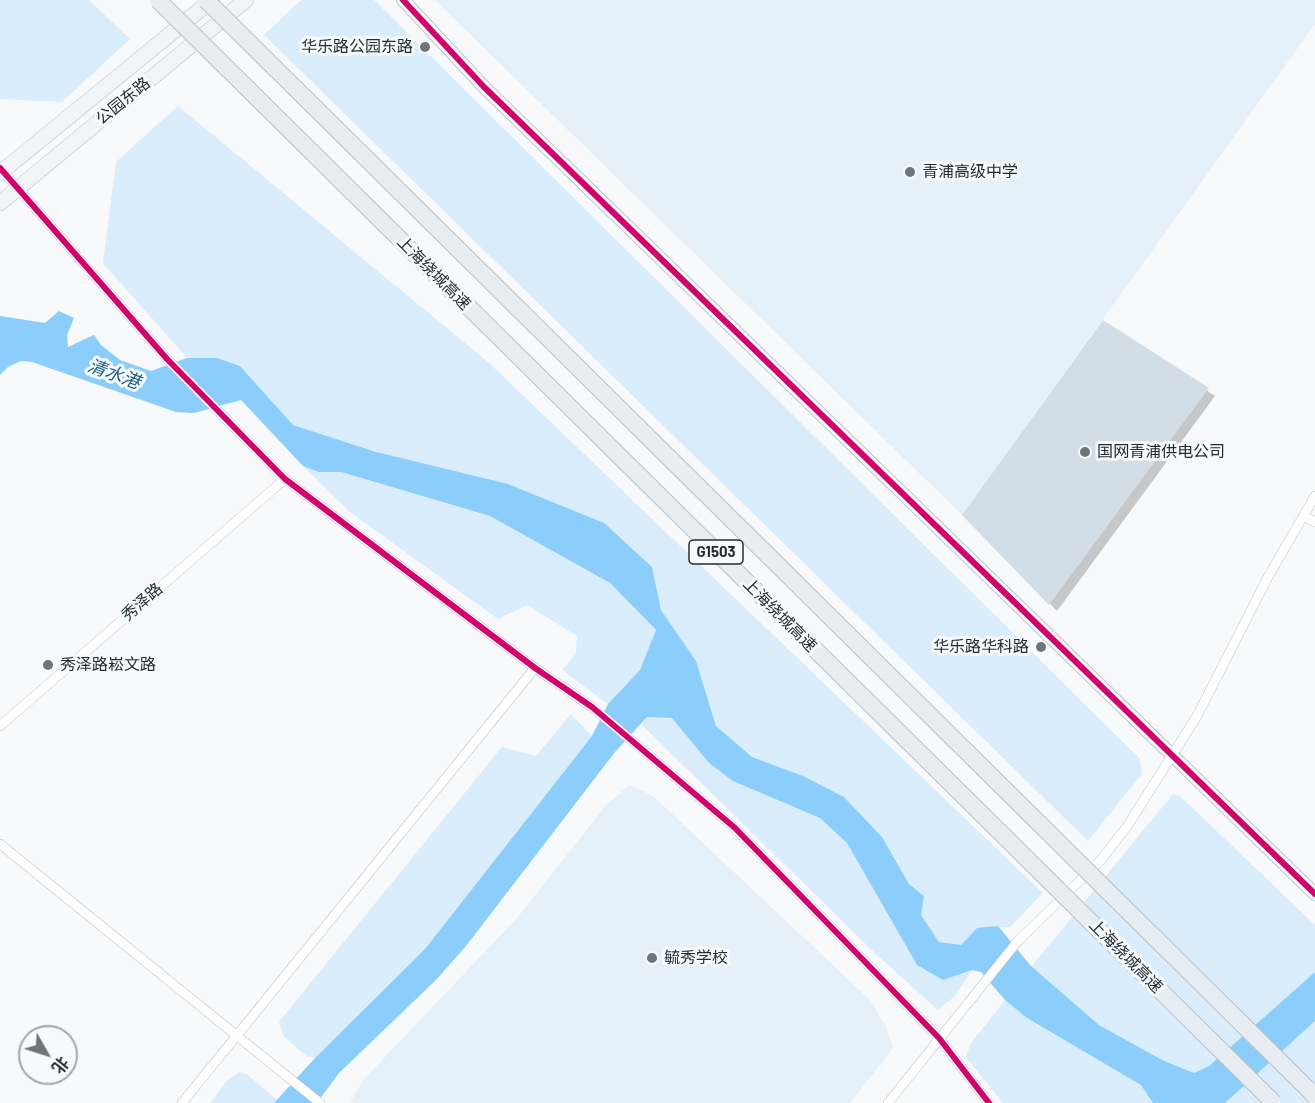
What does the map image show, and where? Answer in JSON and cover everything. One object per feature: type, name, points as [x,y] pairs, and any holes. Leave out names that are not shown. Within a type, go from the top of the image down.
[{"type":"highway","name":"上海绕城高速","points":[[158,0],[1274,1103]]},
{"type":"highway","name":"上海绕城高速","points":[[206,0],[1315,1095]]},
{"type":"main road","name":"公园东路","points":[[1,171],[212,0]]},
{"type":"main road","name":"公园东路","points":[[0,203],[14,187],[246,0]]},
{"type":"street","points":[[403,0],[484,87],[1315,894]]},
{"type":"street","points":[[1,171],[167,359],[285,479],[535,668],[592,707],[735,828],[939,1038],[989,1103]]},
{"type":"street","name":"秀泽路","points":[[0,726],[285,479]]},
{"type":"street","points":[[888,1103],[1017,942],[1101,860],[1128,825],[1197,716],[1268,577],[1315,496]]},
{"type":"street","points":[[1304,516],[1315,522]]},
{"type":"street","points":[[182,1103],[535,668]]},
{"type":"street","points":[[0,844],[321,1103]]},
{"type":"shaded area","points":[[0,0],[89,0],[130,39],[62,102],[0,99]]},
{"type":"shaded area","points":[[301,0],[374,0],[1140,759],[1142,774],[1088,841],[264,35]]},
{"type":"shaded area","name":"青浦高级中学","points":[[435,0],[1315,0],[1315,24],[962,515]]},
{"type":"shaded area","points":[[178,106],[489,363],[1043,893],[1010,927],[977,928],[961,946],[939,942],[921,915],[924,896],[909,884],[882,837],[844,797],[803,776],[752,757],[716,726],[696,661],[661,610],[652,567],[376,452],[293,425],[240,366],[217,358],[187,358],[103,263],[116,162]]},
{"type":"shaded area","points":[[310,463],[490,516],[610,583],[656,631],[640,670],[608,704],[562,670],[576,654],[577,636],[527,605],[498,619],[350,512],[303,466]]},
{"type":"shaded area","points":[[571,714],[592,736],[425,949],[315,1058],[307,1056],[284,1037],[279,1022],[502,747],[536,756]]},
{"type":"shaded area","points":[[647,717],[672,718],[709,763],[733,780],[820,818],[847,843],[917,965],[943,980],[972,970],[955,996],[938,1010],[877,955],[642,725]]},
{"type":"shaded area","name":"毓秀学校","points":[[630,785],[653,796],[870,1000],[886,1027],[893,1048],[850,1103],[353,1103],[351,1101],[365,1078],[518,917],[607,804]]},
{"type":"shaded area","points":[[1173,794],[1180,796],[1315,925],[1315,972],[1209,1066],[1194,1073],[1164,1061],[1099,1025],[1031,967]]},
{"type":"shaded area","points":[[1005,1000],[1027,1018],[1142,1085],[1153,1103],[1003,1103],[966,1057],[971,1043]]},
{"type":"shaded area","points":[[1315,1021],[1315,1103],[1225,1103],[1235,1093]]},
{"type":"shaded area","points":[[239,1072],[247,1074],[277,1100],[274,1103],[210,1103],[227,1081]]},
{"type":"water","name":"清水港","points":[[59,311],[74,318],[67,335],[68,347],[94,335],[101,345],[120,360],[151,371],[187,358],[217,358],[240,366],[293,425],[376,452],[508,484],[604,523],[652,567],[661,610],[696,661],[716,726],[752,757],[803,776],[844,797],[882,837],[909,884],[924,896],[921,915],[939,942],[961,945],[977,928],[998,926],[1031,966],[1099,1025],[1164,1061],[1194,1073],[1209,1066],[1315,972],[1315,1021],[1225,1103],[1153,1103],[1141,1085],[1027,1018],[1005,1000],[981,972],[972,970],[943,980],[917,965],[847,843],[820,818],[733,781],[709,763],[672,718],[647,717],[615,752],[466,946],[437,979],[339,1073],[317,1103],[274,1103],[315,1058],[425,949],[592,736],[608,704],[640,670],[656,630],[610,583],[490,516],[341,472],[319,472],[303,466],[241,400],[194,413],[176,412],[32,362],[21,361],[8,367],[0,375],[0,316],[45,323]]},
{"type":"building","name":"国网青浦供电公司","points":[[1103,320],[1209,388],[1049,605],[962,515]]},
{"type":"cycle path","points":[[403,0],[484,87],[1315,894]]},
{"type":"cycle path","points":[[0,168],[167,359],[285,479],[535,668],[592,707],[735,828],[939,1038],[989,1103]]},
{"type":"place","name":"华乐路公园东路","points":[[425,47]]},
{"type":"place","name":"青浦高级中学","points":[[910,172]]},
{"type":"place","name":"国网青浦供电公司","points":[[1085,452]]},
{"type":"place","name":"华乐路华科路","points":[[1041,647]]},
{"type":"place","name":"秀泽路崧文路","points":[[48,665]]},
{"type":"place","name":"毓秀学校","points":[[652,958]]}]
